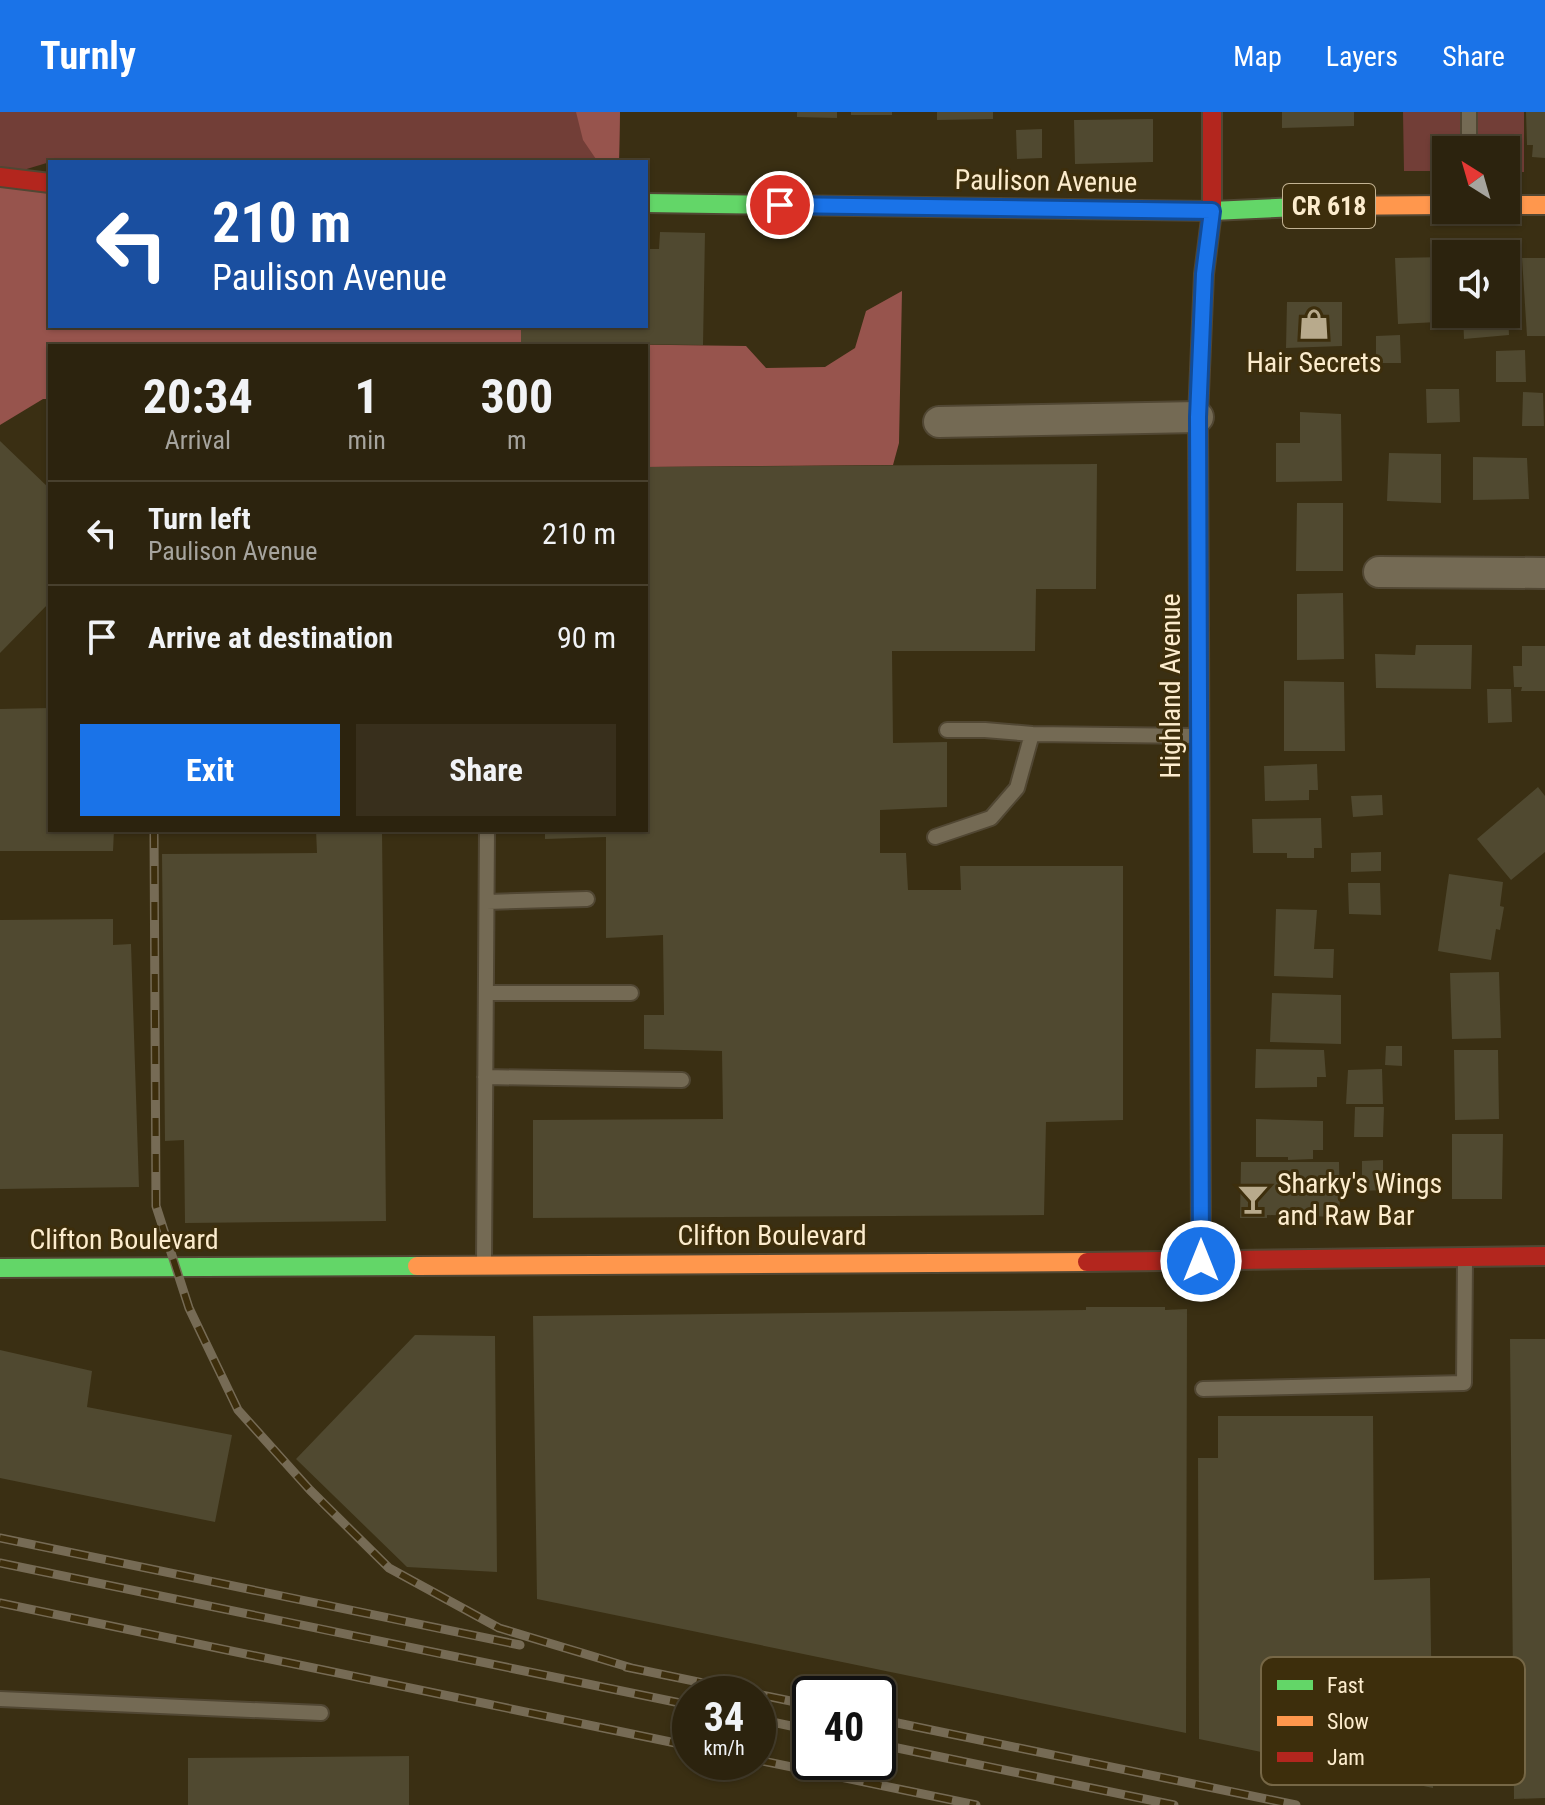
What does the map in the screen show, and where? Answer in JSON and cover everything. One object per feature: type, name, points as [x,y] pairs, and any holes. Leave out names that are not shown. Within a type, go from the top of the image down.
[{"type":"street","name":"Highland Avenue","points":[[1201,1261],[1198,417],[1204,274],[1212,211],[1212,112]]},
{"type":"street","points":[[0,177],[48,183]]},
{"type":"street","name":"Paulison Avenue","points":[[648,203],[1212,211],[1432,205]]},
{"type":"street","points":[[1520,205],[1545,205]]},
{"type":"street","points":[[939,422],[1198,417]]},
{"type":"street","points":[[1379,572],[1545,573]]},
{"type":"street","name":"Clifton Boulevard","points":[[0,1268],[1545,1256]]},
{"type":"lane","points":[[1469,113],[1469,136]]},
{"type":"lane","points":[[947,730],[1199,736]]},
{"type":"lane","points":[[935,837],[991,818],[1017,788],[1032,734]]},
{"type":"lane","points":[[484,1265],[487,832]]},
{"type":"lane","points":[[487,902],[587,899]]},
{"type":"lane","points":[[486,993],[631,993]]},
{"type":"lane","points":[[485,1077],[682,1080]]},
{"type":"lane","points":[[1203,1389],[1464,1383],[1465,1257]]},
{"type":"lane","points":[[0,1699],[321,1713]]},
{"type":"shaded area","points":[[0,112],[620,112],[619,160],[48,160],[48,163],[0,177]]},
{"type":"shaded area","points":[[576,112],[620,112],[619,160],[597,160],[583,140]]},
{"type":"shaded area","points":[[1403,112],[1524,112],[1524,172],[1520,172],[1520,136],[1432,136],[1432,171],[1404,171]]},
{"type":"shaded area","points":[[0,177],[48,183],[48,328],[521,328],[521,343],[596,344],[48,344],[48,399],[0,425]]},
{"type":"shaded area","points":[[902,291],[899,443],[893,465],[648,467],[648,345],[746,346],[766,368],[825,367],[855,348],[866,311]]},
{"type":"building","points":[[797,112],[837,112],[837,118],[797,117]]},
{"type":"building","points":[[851,112],[892,112],[892,115],[851,115]]},
{"type":"building","points":[[937,112],[993,112],[993,119],[937,120]]},
{"type":"building","points":[[1282,112],[1354,112],[1354,126],[1282,128]]},
{"type":"building","points":[[1526,112],[1545,112],[1545,158],[1532,157],[1533,145],[1527,145]]},
{"type":"building","points":[[1153,119],[1153,162],[1075,164],[1074,120]]},
{"type":"building","points":[[1042,129],[1042,158],[1017,159],[1016,130]]},
{"type":"building","points":[[660,232],[705,233],[703,345],[521,343],[521,328],[648,328],[648,249],[659,249]]},
{"type":"building","points":[[1432,257],[1432,322],[1398,324],[1395,258]]},
{"type":"building","points":[[1522,258],[1545,258],[1545,336],[1527,336]]},
{"type":"building","name":"Hair Secrets","points":[[1287,302],[1342,302],[1342,346],[1286,348]]},
{"type":"building","points":[[1464,328],[1509,328],[1509,335],[1464,339]]},
{"type":"building","points":[[1400,335],[1401,363],[1376,363],[1376,336]]},
{"type":"building","points":[[1525,350],[1526,382],[1496,382],[1496,351]]},
{"type":"building","points":[[1426,389],[1459,389],[1460,422],[1427,423]]},
{"type":"building","points":[[1523,392],[1543,393],[1544,426],[1522,426]]},
{"type":"building","points":[[1300,412],[1341,414],[1342,481],[1276,482],[1276,443],[1300,443]]},
{"type":"building","points":[[0,441],[48,487],[48,604],[0,653]]},
{"type":"building","points":[[1389,453],[1441,454],[1441,503],[1387,501]]},
{"type":"building","points":[[1473,457],[1527,458],[1529,499],[1473,500]]},
{"type":"building","points":[[1097,464],[1096,589],[1036,589],[1035,651],[892,651],[893,743],[947,742],[947,807],[880,810],[880,853],[906,853],[908,890],[961,890],[960,866],[1123,866],[1123,1120],[1046,1122],[1044,1215],[533,1218],[533,1120],[723,1119],[722,1051],[644,1049],[644,1015],[664,1015],[663,935],[606,938],[606,837],[545,839],[545,832],[648,832],[648,467]]},
{"type":"building","points":[[1297,503],[1343,503],[1343,571],[1296,571]]},
{"type":"building","points":[[1343,593],[1344,659],[1297,660],[1297,594]]},
{"type":"building","points":[[1416,645],[1472,645],[1471,689],[1376,688],[1375,654],[1415,655]]},
{"type":"building","points":[[1522,646],[1545,646],[1545,691],[1521,691],[1522,687],[1514,687],[1513,666],[1522,666]]},
{"type":"building","points":[[1284,681],[1344,682],[1345,751],[1284,751]]},
{"type":"building","points":[[1487,689],[1511,689],[1512,722],[1488,723]]},
{"type":"building","points":[[48,708],[48,832],[114,832],[113,851],[0,851],[0,709]]},
{"type":"building","points":[[1317,764],[1318,790],[1309,790],[1309,800],[1265,801],[1264,766]]},
{"type":"building","points":[[1538,787],[1545,796],[1545,852],[1511,880],[1477,839]]},
{"type":"building","points":[[1382,795],[1383,815],[1353,817],[1351,796]]},
{"type":"building","points":[[1321,818],[1322,848],[1314,848],[1314,858],[1287,858],[1287,853],[1253,853],[1252,819]]},
{"type":"building","points":[[316,832],[382,832],[386,1221],[185,1223],[184,1140],[165,1141],[162,854],[317,853]]},
{"type":"building","points":[[1381,852],[1381,871],[1351,872],[1351,853]]},
{"type":"building","points":[[1449,874],[1503,882],[1500,906],[1504,907],[1500,930],[1496,929],[1491,960],[1438,951]]},
{"type":"building","points":[[1348,883],[1380,883],[1381,915],[1349,914]]},
{"type":"building","points":[[1276,909],[1317,910],[1314,949],[1334,949],[1333,978],[1274,976]]},
{"type":"building","points":[[113,919],[113,945],[131,944],[139,1187],[0,1189],[0,920]]},
{"type":"building","points":[[1499,972],[1501,1038],[1452,1039],[1450,973]]},
{"type":"building","points":[[1272,993],[1341,995],[1341,1044],[1270,1042]]},
{"type":"building","points":[[1386,1046],[1402,1046],[1402,1066],[1385,1065]]},
{"type":"building","points":[[1256,1049],[1324,1050],[1326,1077],[1317,1077],[1317,1087],[1255,1088]]},
{"type":"building","points":[[1454,1050],[1498,1050],[1499,1119],[1455,1120]]},
{"type":"building","points":[[1382,1069],[1383,1104],[1346,1104],[1348,1070]]},
{"type":"building","points":[[1355,1107],[1384,1107],[1383,1137],[1354,1137]]},
{"type":"building","points":[[1256,1119],[1323,1121],[1323,1150],[1313,1150],[1313,1159],[1256,1157]]},
{"type":"building","points":[[1452,1134],[1503,1134],[1502,1199],[1452,1199]]},
{"type":"building","points":[[1383,1160],[1383,1190],[1362,1191],[1362,1161]]},
{"type":"building","points":[[1241,1162],[1339,1162],[1340,1217],[1267,1215],[1267,1218],[1240,1218]]},
{"type":"building","points":[[1086,1307],[1187,1309],[1186,1733],[537,1599],[533,1316],[1086,1310]]},
{"type":"building","points":[[415,1335],[495,1336],[497,1572],[407,1567],[296,1459]]},
{"type":"building","points":[[1510,1339],[1545,1339],[1545,1798],[1514,1799],[1514,1785],[1525,1785],[1525,1657],[1513,1657]]},
{"type":"building","points":[[0,1350],[92,1371],[87,1407],[232,1435],[215,1522],[0,1478]]},
{"type":"building","points":[[1218,1416],[1373,1416],[1374,1580],[1430,1578],[1431,1657],[1261,1657],[1261,1752],[1199,1739],[1198,1458],[1218,1458]]},
{"type":"building","points":[[409,1756],[409,1805],[188,1805],[188,1758]]},
{"type":"railway","points":[[154,832],[156,1206],[189,1308],[238,1410],[310,1490],[389,1568],[499,1628],[635,1669]]},
{"type":"railway","points":[[0,1538],[520,1645]]},
{"type":"railway","points":[[0,1563],[672,1701]]},
{"type":"railway","points":[[0,1603],[672,1742]]},
{"type":"railway","points":[[626,1667],[792,1701]]},
{"type":"railway","points":[[776,1723],[792,1726]]},
{"type":"railway","points":[[896,1723],[1296,1805]]},
{"type":"railway","points":[[896,1748],[1174,1805]]},
{"type":"railway","points":[[776,1764],[976,1805]]},
{"type":"traffic: fast","points":[[648,203],[1212,211],[1320,206]]},
{"type":"traffic: fast","points":[[1199,626],[1201,1261]]},
{"type":"traffic: fast","points":[[0,1268],[417,1266]]},
{"type":"traffic: slow","points":[[1320,206],[1432,205]]},
{"type":"traffic: slow","points":[[1520,205],[1545,205]]},
{"type":"traffic: slow","points":[[417,1266],[1087,1262]]},
{"type":"traffic: jam","points":[[1199,626],[1198,417],[1204,274],[1212,211],[1212,112]]},
{"type":"traffic: jam","points":[[0,177],[48,183]]},
{"type":"traffic: jam","points":[[1087,1262],[1545,1256]]},
{"type":"place","name":"Hair Secrets","points":[[1314,324]]},
{"type":"place","name":"Sharky's Wings and Raw Bar","points":[[1253,1199]]},
{"type":"route","points":[[780,205],[1212,211],[1204,274],[1198,417],[1201,1261]]}]
